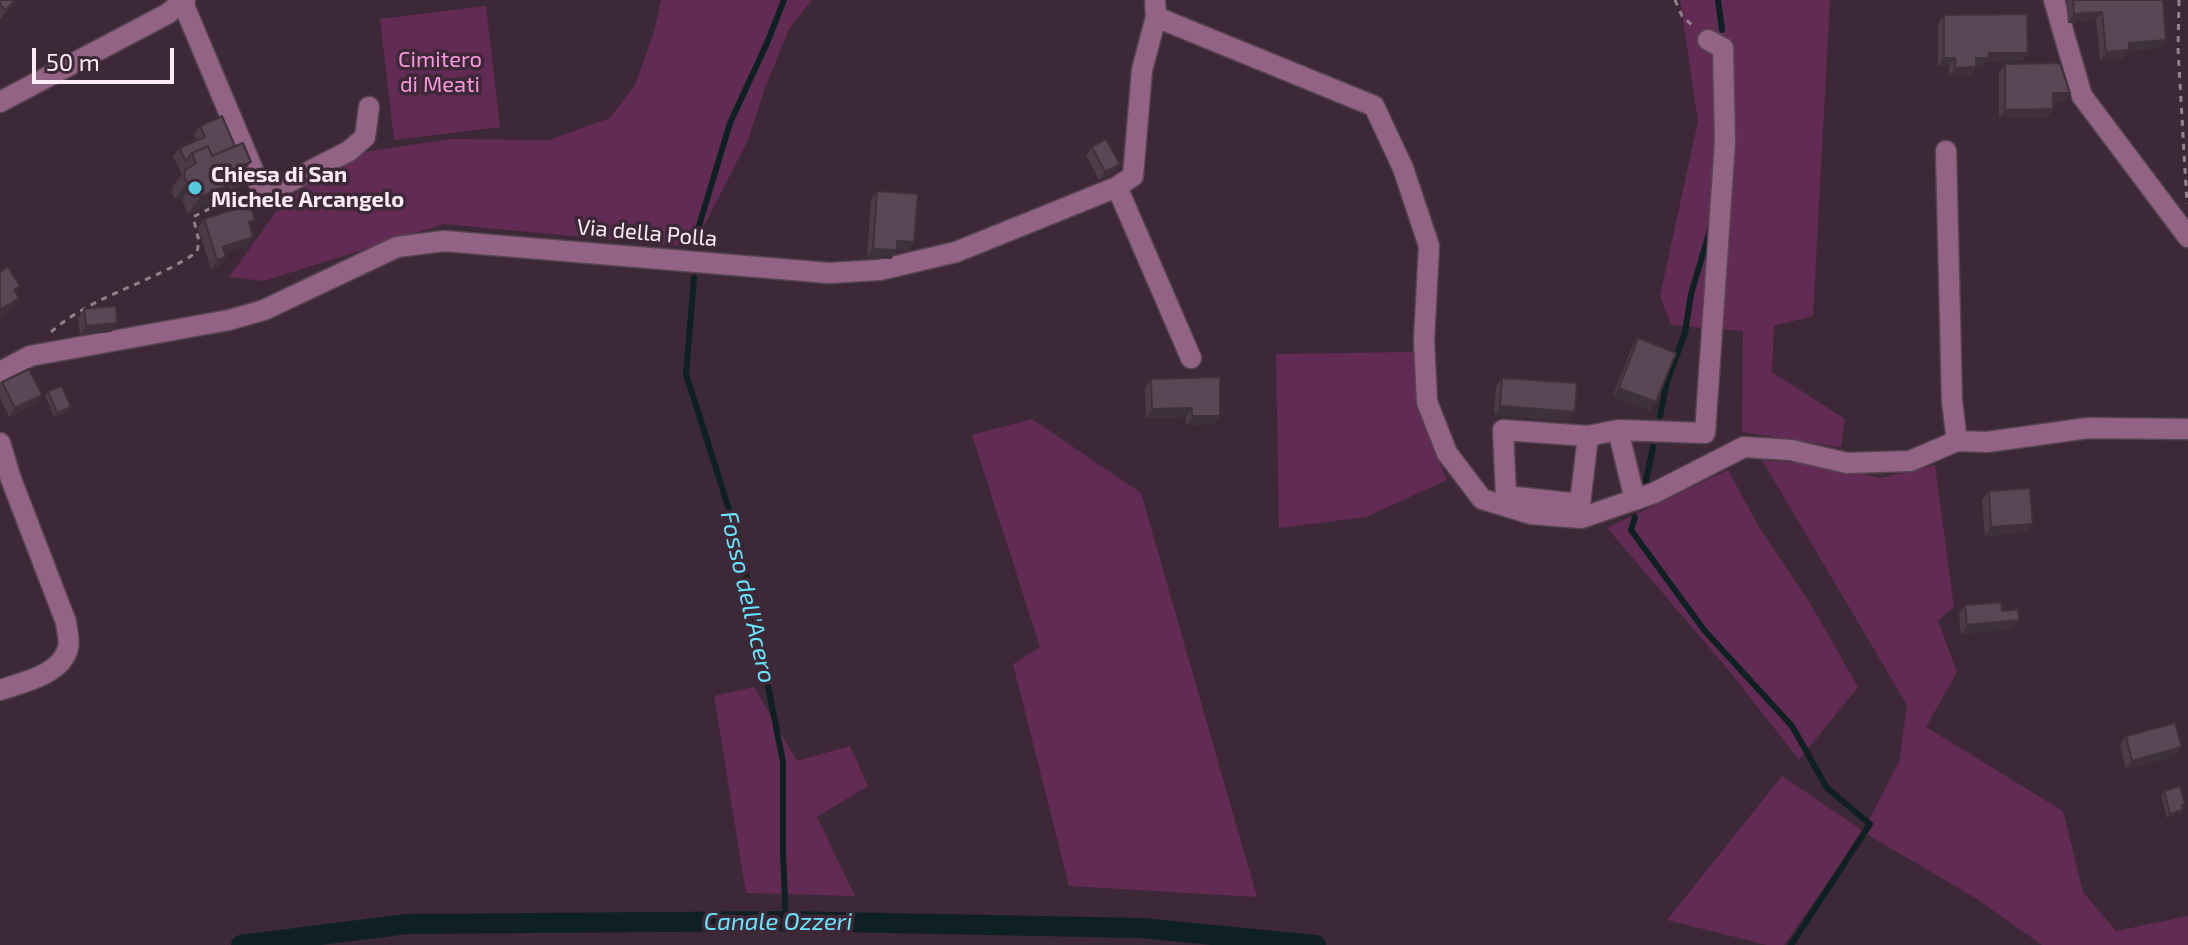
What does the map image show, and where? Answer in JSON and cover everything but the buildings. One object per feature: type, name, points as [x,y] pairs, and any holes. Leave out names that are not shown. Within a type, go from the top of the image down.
[{"type":"street","points":[[2054,0],[2082,96],[2187,233]]},
{"type":"street","points":[[0,102],[184,2],[259,184],[283,185],[349,151],[365,137],[369,107]]},
{"type":"street","points":[[1191,358],[1117,187],[1133,176],[1142,70],[1156,8],[1374,106],[1403,168],[1429,246],[1424,340],[1427,402],[1447,453],[1482,499],[1531,514],[1581,518],[1654,493],[1744,447],[1791,450],[1847,463],[1910,461],[1957,441],[1987,442],[2088,428],[2188,429]]},
{"type":"street","points":[[1588,436],[1580,504],[1506,496],[1503,430],[1588,436],[1618,430],[1705,433],[1725,142],[1723,48],[1708,40]]},
{"type":"street","points":[[1946,151],[1952,401],[1957,441]]},
{"type":"street","name":"Via della Polla","points":[[0,372],[30,356],[229,320],[264,310],[397,247],[444,241],[829,273],[880,270],[956,252],[1117,187]]},
{"type":"street","points":[[1618,430],[1635,500]]},
{"type":"street","points":[[0,443],[66,622],[69,647],[60,663],[44,675],[0,690]]},
{"type":"path","points":[[1675,0],[1682,16],[1708,40]]},
{"type":"path","points":[[2179,0],[2178,49],[2187,233]]},
{"type":"path","points":[[30,356],[52,331],[76,311],[176,267],[197,252],[199,241],[193,217],[259,184]]},
{"type":"green space","points":[[661,0],[812,0],[789,29],[748,140],[705,224],[689,247],[444,224],[264,281],[229,277],[284,201],[358,153],[451,139],[549,140],[610,118],[635,85],[654,32]]},
{"type":"green space","points":[[1680,0],[1830,0],[1813,316],[1774,326],[1772,372],[1845,419],[1841,447],[1742,432],[1743,331],[1671,325],[1660,296],[1698,121]]},
{"type":"green space","name":"Cimitero di Meati","points":[[486,6],[500,127],[394,140],[380,19]]},
{"type":"green space","points":[[1413,352],[1423,424],[1447,480],[1366,517],[1279,528],[1276,354]]},
{"type":"green space","points":[[1032,419],[1141,493],[1257,897],[1069,886],[1013,664],[1040,647],[972,435]]},
{"type":"green space","points":[[1762,460],[1815,464],[1881,478],[1935,465],[1954,607],[1938,621],[1957,672],[1926,727],[2063,811],[2083,892],[2116,931],[2188,916],[2188,945],[2042,945],[1977,899],[1863,832],[1784,945],[1767,945],[1667,920],[1782,776],[1863,831],[1899,762],[1907,705]]},
{"type":"green space","points":[[1728,470],[1759,527],[1810,603],[1858,687],[1799,760],[1731,673],[1607,528]]},
{"type":"green space","points":[[754,687],[797,761],[850,746],[868,786],[817,817],[855,896],[746,893],[714,696]]},
{"type":"waterway","name":"Fosso dell'Acero","points":[[697,244],[698,229],[730,123],[784,0]]},
{"type":"waterway","points":[[1718,0],[1722,30]]},
{"type":"waterway","points":[[1660,416],[1667,382],[1685,333],[1691,294],[1710,230]]},
{"type":"waterway","name":"Fosso dell'Acero","points":[[694,278],[686,374],[740,544],[783,762],[786,921]]},
{"type":"waterway","points":[[1646,481],[1653,447]]},
{"type":"waterway","points":[[1635,517],[1631,530],[1704,630],[1792,726],[1827,788],[1870,824],[1791,945]]},
{"type":"waterway","name":"Canale Ozzeri","points":[[241,945],[407,924],[786,921],[1141,928],[1316,945]]},
{"type":"place","name":"Chiesa di San Michele Arcangelo","points":[[195,188]]}]
